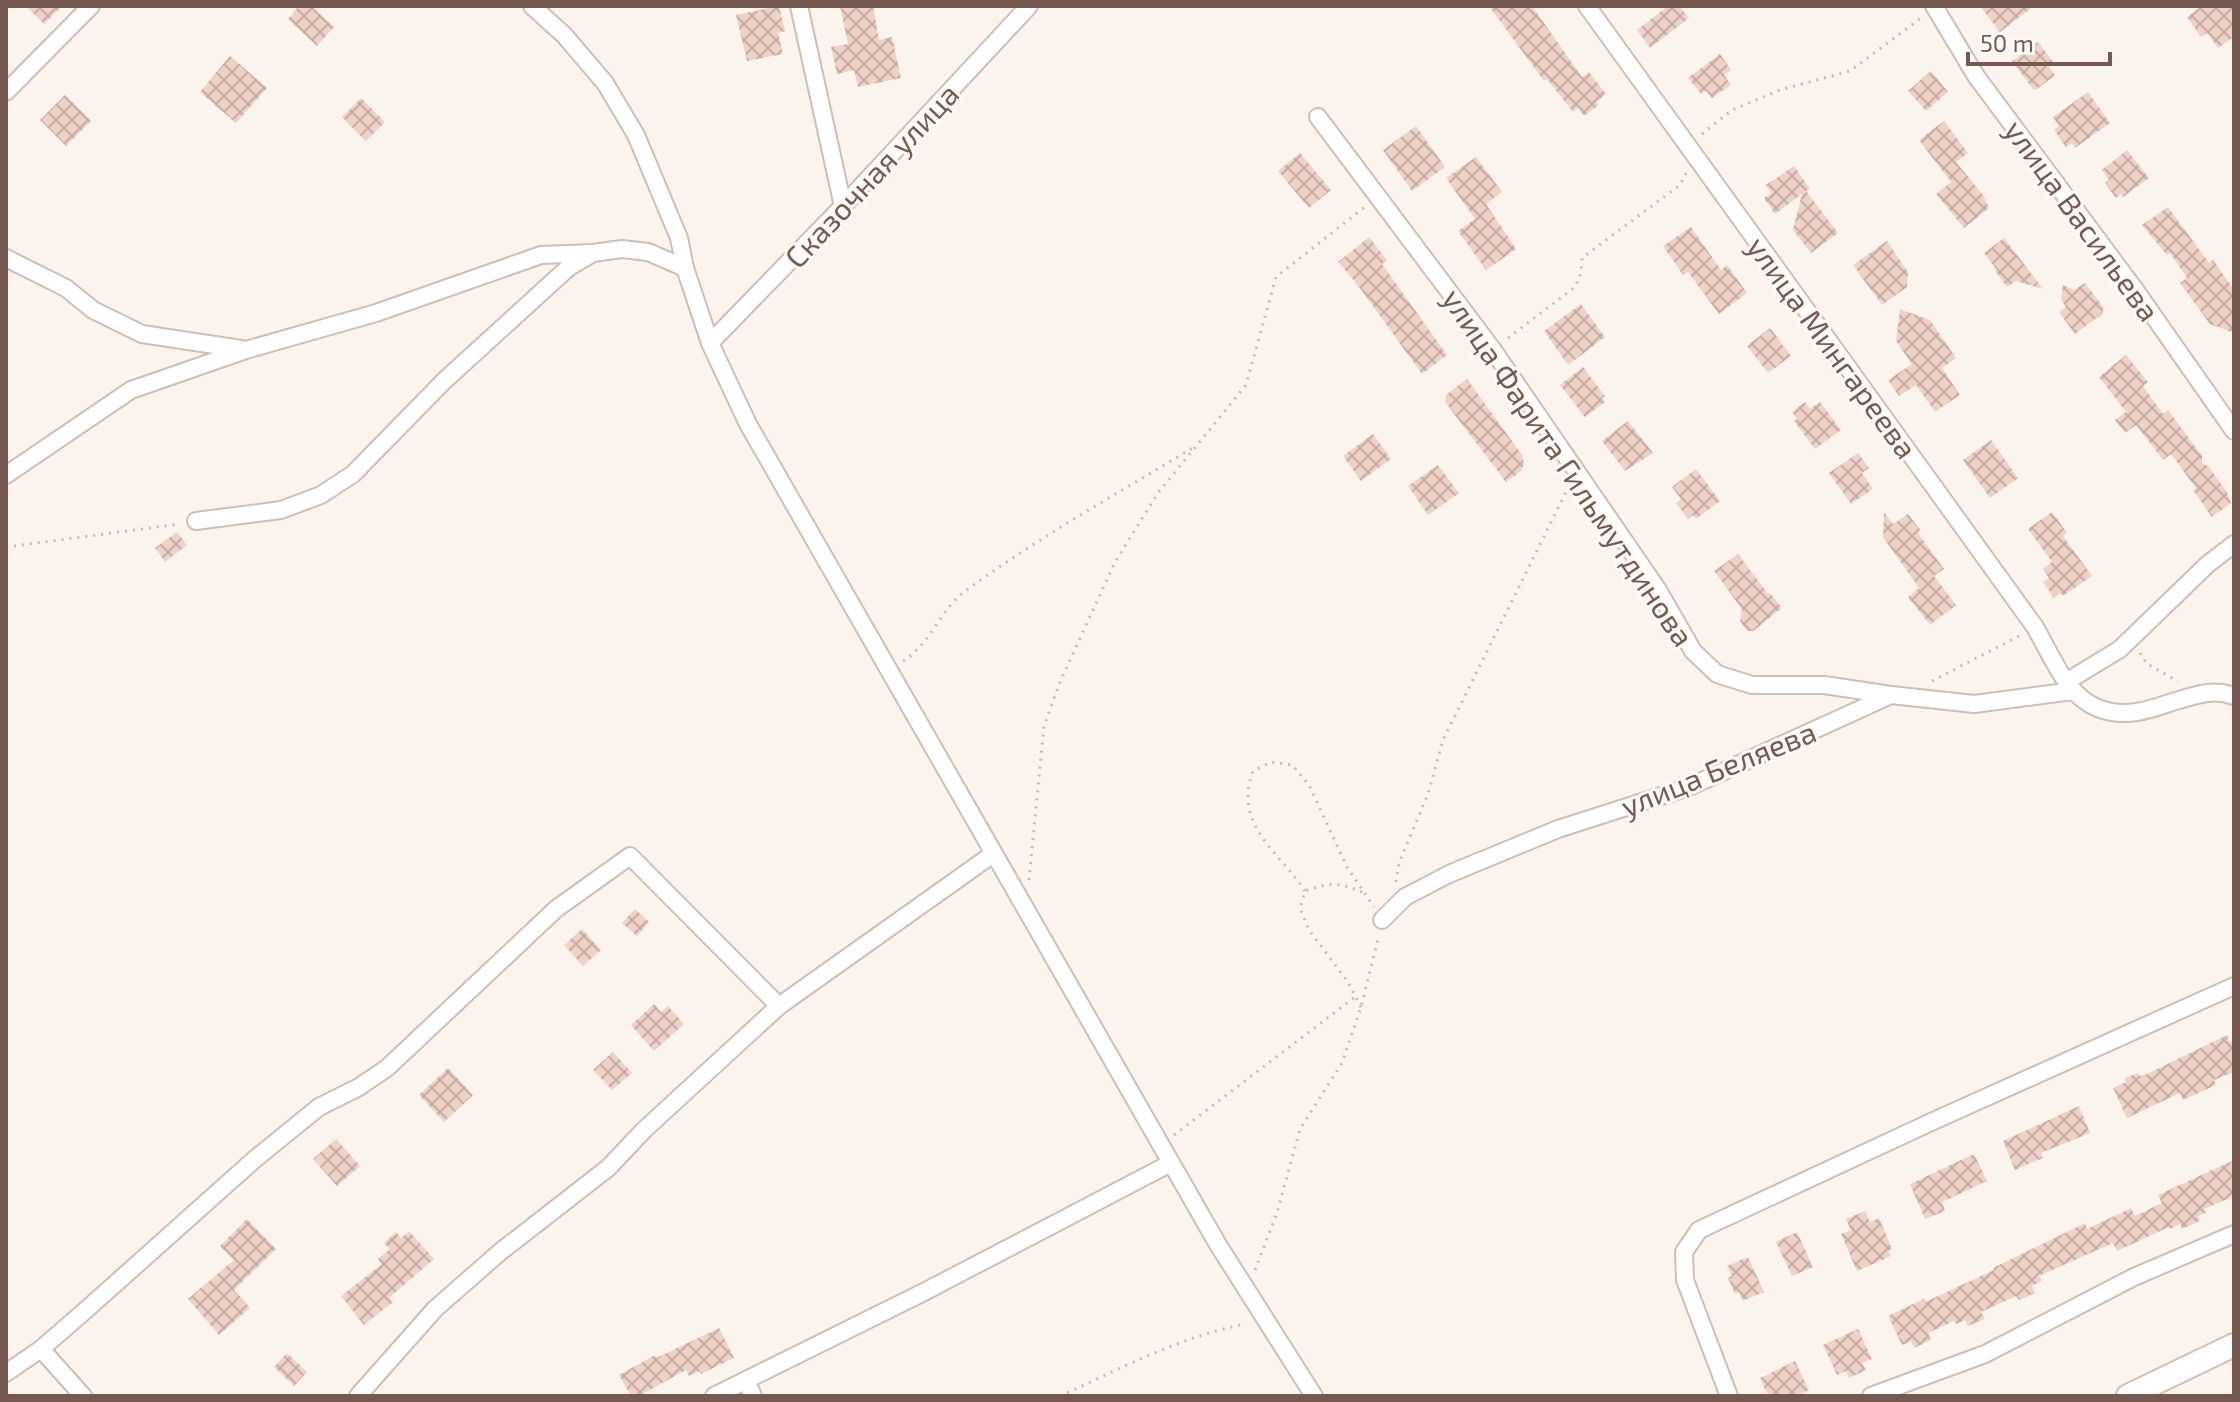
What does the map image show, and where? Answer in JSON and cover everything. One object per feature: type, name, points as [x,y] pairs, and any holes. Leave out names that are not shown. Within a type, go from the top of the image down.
[{"type":"main road","points":[[2128,1396],[2234,1345]]},
{"type":"street","points":[[6,92],[91,6]]},
{"type":"street","points":[[532,6],[564,35],[605,83],[636,135],[679,238],[685,268],[710,343],[748,424],[1171,1163],[1265,1321],[1314,1396]]},
{"type":"street","points":[[799,6],[843,206]]},
{"type":"street","name":"улица Мингареева","points":[[1587,6],[2035,627],[2070,686]]},
{"type":"street","name":"улица Васильева","points":[[1934,6],[1976,76],[2136,291],[2234,431]]},
{"type":"street","name":"Сказочная улица","points":[[710,343],[843,206],[1026,8]]},
{"type":"street","name":"улица Фарита Гильмутдинова","points":[[1318,117],[1493,350],[1658,590],[1693,651],[1717,674],[1752,685],[1824,685],[1891,695]]},
{"type":"street","points":[[6,475],[131,390],[246,350],[376,313],[541,255],[622,249],[648,252],[685,268]]},
{"type":"street","points":[[196,521],[281,510],[321,495],[353,474],[444,381],[569,267],[593,253]]},
{"type":"street","points":[[6,258],[66,288],[93,310],[142,334],[246,350]]},
{"type":"street","points":[[1891,695],[1974,704],[2070,686],[2120,649],[2208,564],[2234,544]]},
{"type":"street","points":[[2070,686],[2087,704],[2108,713],[2137,712],[2209,691],[2234,696]]},
{"type":"street","name":"улица Беляева","points":[[1382,920],[1405,897],[1449,874],[1558,829],[1689,787],[1891,695]]},
{"type":"street","points":[[358,1396],[435,1309],[500,1252],[608,1168],[644,1130],[779,1006],[993,854]]},
{"type":"street","points":[[6,1373],[41,1349],[255,1159],[319,1107],[359,1087],[387,1068],[556,909],[630,856],[779,1006]]},
{"type":"street","points":[[1729,1396],[1685,1280],[1684,1252],[1699,1230],[2234,986]]},
{"type":"street","points":[[714,1396],[750,1388],[924,1292],[1171,1163]]},
{"type":"street","points":[[1871,1396],[1985,1354],[2134,1277],[2234,1234]]},
{"type":"street","points":[[41,1349],[83,1396]]},
{"type":"path","points":[[1027,910],[1044,726],[1060,682],[1115,562],[1158,493],[1246,385],[1276,277],[1378,196]]},
{"type":"path","points":[[888,667],[907,659],[961,594],[1067,524],[1197,445]]},
{"type":"path","points":[[1396,884],[1399,863],[1428,794],[1443,740],[1577,470]]},
{"type":"path","points":[[6,547],[196,521]]},
{"type":"path","points":[[1891,695],[1921,686],[2002,647],[2035,627]]},
{"type":"path","points":[[2142,627],[2137,648],[2147,664],[2170,679],[2209,691]]},
{"type":"path","points":[[1247,1291],[1277,1213],[1300,1129],[1342,1063],[1361,1007],[1382,920],[1347,867],[1309,785],[1292,765],[1271,762],[1253,771],[1247,788],[1250,808],[1262,841],[1285,863],[1305,891]]},
{"type":"path","points":[[1305,891],[1342,883],[1365,894]]},
{"type":"path","points":[[1305,891],[1300,908],[1309,930],[1348,982],[1361,1007]]},
{"type":"path","points":[[1161,1145],[1355,997]]},
{"type":"path","points":[[1060,1396],[1147,1357],[1221,1329],[1265,1321]]},
{"type":"building","points":[[26,6],[62,6],[44,24]]},
{"type":"building","points":[[299,6],[311,6],[334,27],[317,46],[288,19]]},
{"type":"building","points":[[779,6],[785,31],[778,33],[783,54],[747,61],[736,15]]},
{"type":"building","points":[[840,6],[873,6],[879,40],[892,37],[901,78],[858,87],[854,70],[837,74],[831,47],[848,44]]},
{"type":"building","points":[[1489,6],[1532,6],[1582,77],[1589,72],[1606,94],[1596,102],[1599,105],[1584,116],[1578,108],[1573,112],[1547,79],[1544,81]]},
{"type":"building","points":[[1668,6],[1679,6],[1689,18],[1650,48],[1637,30]]},
{"type":"building","points":[[1980,6],[2034,6],[2000,32]]},
{"type":"building","points":[[2202,6],[2234,6],[2234,37],[2218,48],[2207,33],[2201,37],[2187,17]]},
{"type":"building","points":[[2038,42],[2054,63],[2049,67],[2055,75],[2033,89],[2012,61]]},
{"type":"building","points":[[1720,54],[1731,70],[1724,75],[1731,85],[1712,98],[1706,91],[1701,94],[1688,78]]},
{"type":"building","points":[[230,56],[267,88],[236,123],[200,92]]},
{"type":"building","points":[[1931,71],[1948,92],[1926,111],[1908,91]]},
{"type":"building","points":[[2088,92],[2110,123],[2075,148],[2072,143],[2066,147],[2054,130],[2059,126],[2053,117]]},
{"type":"building","points":[[65,95],[91,121],[66,146],[40,120]]},
{"type":"building","points":[[361,98],[385,122],[366,141],[342,117]]},
{"type":"building","points":[[1944,121],[1968,153],[1956,162],[1983,195],[1989,208],[1964,228],[1936,194],[1951,182],[1919,140]]},
{"type":"building","points":[[1416,126],[1445,167],[1412,191],[1383,150]]},
{"type":"building","points":[[2127,150],[2149,178],[2123,197],[2121,194],[2116,198],[2105,183],[2109,180],[2102,170]]},
{"type":"building","points":[[1300,153],[1331,190],[1309,208],[1278,171]]},
{"type":"building","points":[[1476,157],[1502,192],[1486,204],[1516,249],[1486,270],[1458,231],[1475,219],[1446,178]]},
{"type":"building","points":[[1794,166],[1810,189],[1806,191],[1838,233],[1811,253],[1793,230],[1802,194],[1775,214],[1764,198],[1771,193],[1766,185]]},
{"type":"building","points":[[2168,207],[2209,263],[2213,260],[2234,290],[2234,333],[2210,324],[2180,283],[2187,278],[2170,253],[2167,255],[2142,225]]},
{"type":"building","points":[[1691,227],[1721,270],[1727,265],[1747,293],[1719,314],[1688,272],[1683,275],[1663,246]]},
{"type":"building","points":[[1369,237],[1387,260],[1382,264],[1447,355],[1422,374],[1338,262]]},
{"type":"building","points":[[2004,238],[2043,289],[2016,281],[2007,287],[1984,253]]},
{"type":"building","points":[[1887,241],[1908,272],[1907,287],[1882,305],[1853,265]]},
{"type":"building","points":[[2085,283],[2104,308],[2102,314],[2075,334],[2059,312],[2066,307],[2061,299],[2063,285],[2074,290]]},
{"type":"building","points":[[1581,304],[1605,337],[1568,365],[1544,331]]},
{"type":"building","points":[[1900,309],[1930,320],[1956,358],[1942,368],[1960,395],[1935,412],[1916,385],[1899,396],[1888,380],[1912,364],[1896,341]]},
{"type":"building","points":[[1770,328],[1791,356],[1768,373],[1747,346]]},
{"type":"building","points":[[2126,355],[2148,382],[2143,386],[2163,414],[2168,410],[2202,456],[2202,463],[2208,466],[2227,492],[2231,503],[2212,517],[2193,490],[2196,488],[2171,454],[2163,460],[2136,425],[2125,433],[2115,420],[2126,412],[2099,377]]},
{"type":"building","points":[[1583,367],[1605,396],[1602,398],[1605,402],[1585,417],[1560,385]]},
{"type":"building","points":[[1467,379],[1522,455],[1524,464],[1521,471],[1506,482],[1445,402],[1446,395]]},
{"type":"building","points":[[1805,402],[1810,409],[1820,402],[1841,430],[1815,449],[1794,421],[1797,419],[1792,412]]},
{"type":"building","points":[[1628,421],[1653,453],[1625,471],[1602,441]]},
{"type":"building","points":[[1373,434],[1391,459],[1361,481],[1343,456]]},
{"type":"building","points":[[1991,440],[2018,478],[1990,498],[1963,460]]},
{"type":"building","points":[[1858,453],[1869,468],[1862,473],[1873,489],[1851,504],[1829,473]]},
{"type":"building","points":[[1438,465],[1459,493],[1428,515],[1408,486]]},
{"type":"building","points":[[1696,469],[1720,501],[1696,519],[1693,515],[1688,519],[1676,503],[1681,499],[1672,487]]},
{"type":"building","points":[[1884,512],[1893,524],[1908,514],[1944,569],[1934,576],[1956,605],[1930,625],[1908,597],[1919,588],[1883,537]]},
{"type":"building","points":[[2052,512],[2067,533],[2063,536],[2092,576],[2063,596],[2061,593],[2054,598],[2043,582],[2049,578],[2043,569],[2052,562],[2028,529]]},
{"type":"building","points":[[177,532],[187,545],[165,562],[155,548]]},
{"type":"building","points":[[1738,554],[1782,608],[1753,631],[1747,631],[1740,621],[1742,609],[1714,571]]},
{"type":"building","points":[[635,909],[649,922],[637,936],[622,923]]},
{"type":"building","points":[[582,929],[601,950],[583,966],[564,945]]},
{"type":"building","points":[[654,1004],[661,1012],[668,1006],[684,1024],[654,1051],[631,1025]]},
{"type":"building","points":[[2227,1035],[2230,1042],[2234,1040],[2234,1072],[2214,1080],[2216,1085],[2183,1100],[2180,1093],[2127,1118],[2113,1088],[2126,1082],[2125,1078],[2138,1073],[2140,1076],[2147,1074]]},
{"type":"building","points":[[613,1052],[632,1073],[612,1090],[593,1070]]},
{"type":"building","points":[[448,1068],[473,1095],[444,1122],[419,1095]]},
{"type":"building","points":[[2079,1106],[2090,1133],[2041,1153],[2043,1158],[2015,1170],[2003,1141]]},
{"type":"building","points":[[336,1139],[360,1166],[337,1186],[313,1159]]},
{"type":"building","points":[[1974,1154],[1987,1181],[1942,1202],[1945,1211],[1925,1219],[1910,1184]]},
{"type":"building","points":[[2234,1160],[2234,1196],[2204,1209],[2206,1213],[2198,1216],[2200,1221],[2182,1229],[2180,1224],[2169,1227],[2117,1251],[2113,1243],[2039,1276],[2042,1281],[2032,1286],[2035,1293],[2019,1300],[2016,1296],[1981,1312],[1985,1319],[1968,1326],[1965,1320],[1956,1324],[1954,1321],[1928,1333],[1931,1340],[1914,1348],[1911,1341],[1902,1345],[1888,1316],[1994,1270],[2085,1223],[2087,1229],[2131,1208],[2135,1216],[2162,1203],[2158,1195]]},
{"type":"building","points":[[1865,1211],[1870,1222],[1879,1218],[1892,1249],[1888,1251],[1891,1256],[1857,1271],[1841,1234],[1851,1230],[1846,1219]]},
{"type":"building","points":[[247,1219],[276,1249],[234,1290],[250,1308],[219,1335],[188,1299],[234,1260],[220,1246]]},
{"type":"building","points":[[409,1231],[434,1259],[389,1298],[393,1302],[364,1325],[341,1296],[382,1264],[378,1259],[390,1249],[384,1243],[396,1232],[401,1238]]},
{"type":"building","points":[[1797,1232],[1813,1267],[1792,1276],[1776,1242]]},
{"type":"building","points":[[1748,1257],[1764,1292],[1743,1301],[1739,1292],[1735,1294],[1727,1266]]},
{"type":"building","points":[[719,1328],[734,1358],[701,1374],[700,1371],[689,1376],[686,1370],[639,1396],[631,1396],[619,1375],[655,1355],[656,1358]]},
{"type":"building","points":[[1858,1329],[1872,1359],[1862,1363],[1866,1370],[1849,1378],[1846,1371],[1837,1375],[1823,1345]]},
{"type":"building","points":[[287,1353],[307,1372],[294,1386],[274,1367]]},
{"type":"building","points":[[1795,1361],[1809,1390],[1797,1396],[1768,1396],[1760,1378]]}]
